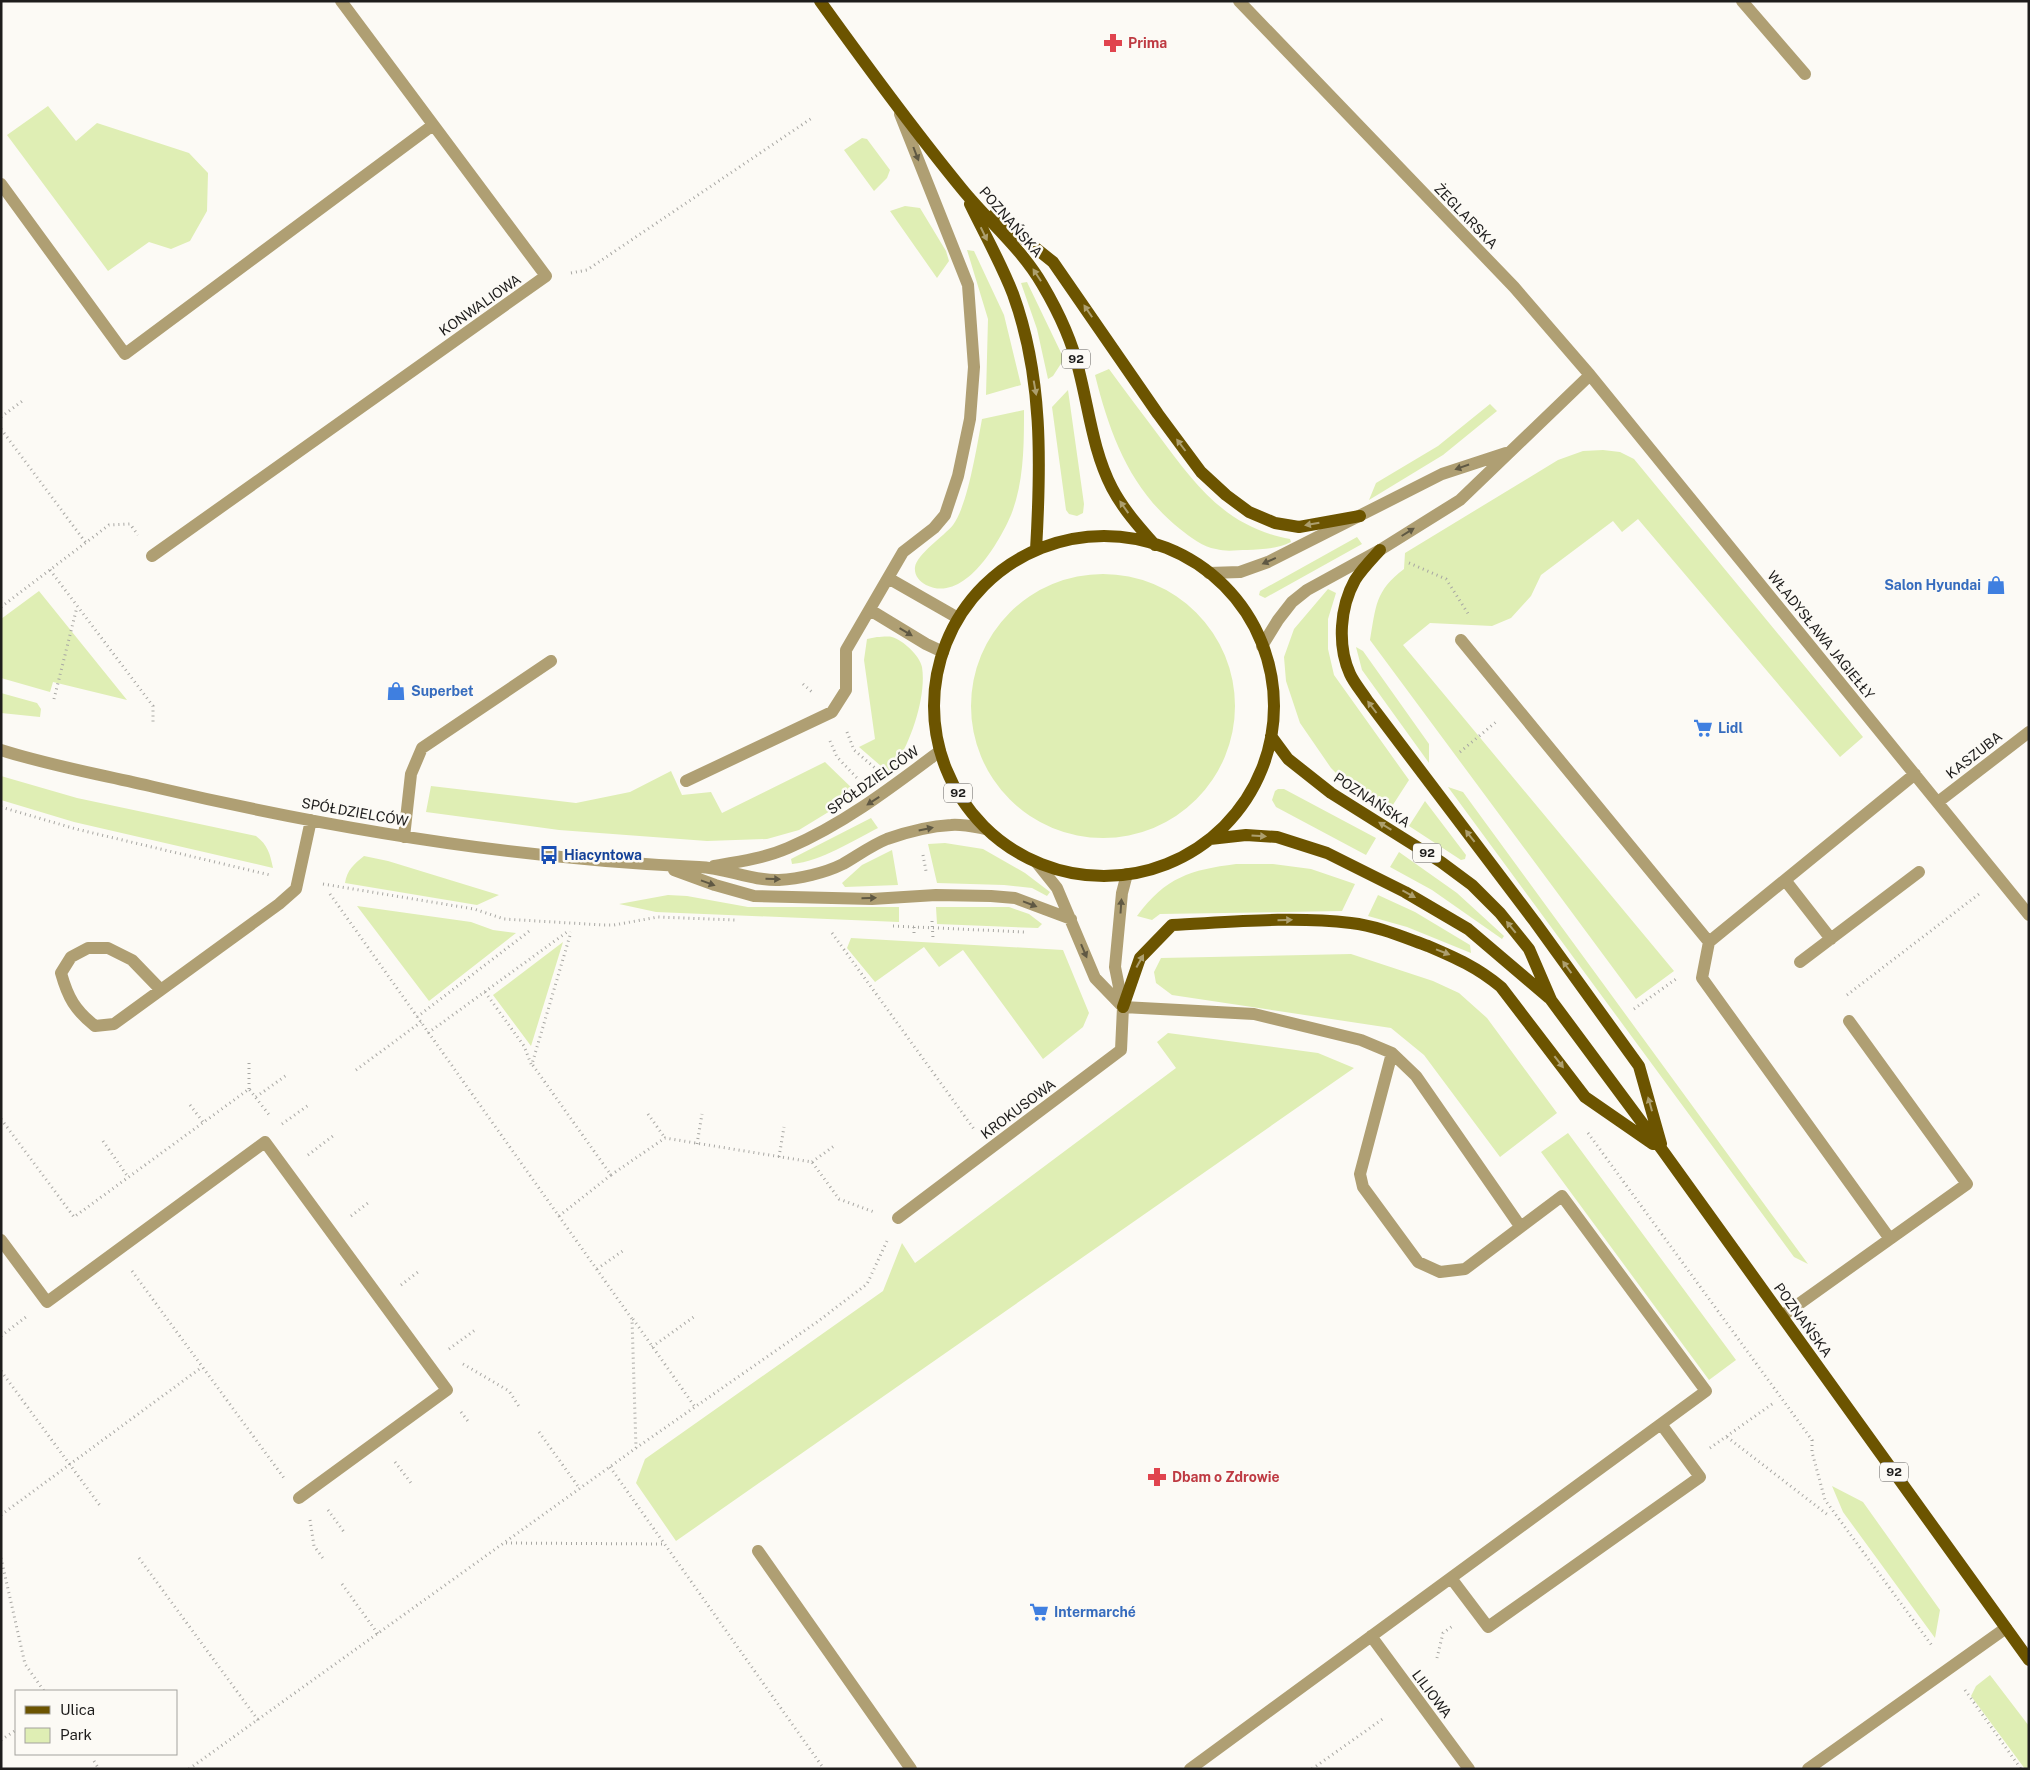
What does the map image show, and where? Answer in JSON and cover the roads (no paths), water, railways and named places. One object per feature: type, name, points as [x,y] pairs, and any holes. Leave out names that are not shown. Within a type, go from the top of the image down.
[{"type":"main road","name":"POZNAŃSKA","points":[[820,1],[898,109],[963,190],[1026,260],[1058,313],[1079,370],[1093,438],[1111,486],[1122,505],[1155,545]]},
{"type":"main road","name":"POZNAŃSKA","points":[[963,190],[1013,293],[1028,347],[1037,396],[1039,448],[1036,550]]},
{"type":"main road","points":[[963,190],[1053,262],[1158,414],[1201,472],[1226,495],[1249,512],[1275,523],[1299,526],[1360,516]]},
{"type":"main road","name":"92","points":[[1107,536],[1155,545],[1192,561],[1209,573],[1226,588],[1253,625],[1262,646],[1273,690],[1274,713],[1265,760],[1256,782],[1244,803],[1228,822],[1210,839],[1192,852],[1171,862],[1149,870],[1104,876],[1081,875],[1037,862],[1008,846],[986,829],[958,793],[948,773],[940,751],[934,711],[937,671],[943,652],[958,618],[974,597],[992,578],[1013,562],[1036,550],[1083,537],[1107,536]]},
{"type":"main road","points":[[1380,550],[1356,579],[1345,605],[1341,623],[1343,649],[1350,674],[1373,708],[1535,922],[1639,1066],[1663,1151]]},
{"type":"main road","name":"POZNAŃSKA","points":[[1271,736],[1288,759],[1331,793],[1441,862],[1472,885],[1500,913],[1529,949],[1551,1000]]},
{"type":"main road","name":"POZNAŃSKA","points":[[1210,839],[1246,835],[1277,838],[1327,853],[1404,892],[1468,929],[1551,1000],[1663,1151],[2029,1660]]},
{"type":"main road","points":[[1123,1007],[1140,958],[1172,925],[1297,920],[1352,923],[1399,935],[1460,959],[1483,972],[1500,987],[1585,1097],[1663,1151]]},
{"type":"street","points":[[1,184],[125,354],[433,126],[341,1]]},
{"type":"street","name":"ŻEGLARSKA","points":[[1239,1],[1514,287],[1590,375]]},
{"type":"street","points":[[1742,1],[1805,74]]},
{"type":"street","points":[[686,781],[832,712],[846,690],[846,650],[903,552],[934,528],[945,515],[958,476],[970,419],[974,367],[968,284],[898,109]]},
{"type":"street","name":"KONWALIOWA","points":[[152,556],[546,276],[433,126]]},
{"type":"street","points":[[1262,646],[1292,602],[1307,590],[1380,550],[1460,500],[1590,375]]},
{"type":"street","name":"WŁADYSŁAWA JAGIEŁŁY","points":[[1590,375],[2029,915]]},
{"type":"street","points":[[1209,573],[1240,572],[1268,562],[1442,474],[1509,452]]},
{"type":"street","points":[[888,578],[958,618]]},
{"type":"street","points":[[870,610],[926,644],[943,652]]},
{"type":"street","points":[[1461,640],[1709,942]]},
{"type":"street","points":[[404,837],[411,774],[422,748],[551,661]]},
{"type":"street","name":"KASZUBA","points":[[1938,802],[2029,732]]},
{"type":"street","name":"SPÓŁDZIELCÓW","points":[[1,750],[215,801],[404,837],[502,851],[708,867],[742,876],[779,880],[803,876],[839,866],[886,840],[922,830],[953,825],[986,829]]},
{"type":"street","name":"SPÓŁDZIELCÓW","points":[[708,867],[759,857],[787,848],[830,828],[879,797],[940,751]]},
{"type":"street","points":[[1890,1239],[1702,978],[1709,942],[1915,774]]},
{"type":"street","points":[[161,990],[132,960],[108,948],[88,948],[71,957],[61,973],[67,993],[80,1014],[95,1026],[114,1024],[161,990],[279,904],[296,889],[311,820]]},
{"type":"street","points":[[1037,862],[1058,888],[1095,978],[1123,1007],[1254,1014],[1361,1040],[1392,1053],[1416,1076],[1520,1226]]},
{"type":"street","points":[[663,865],[715,885],[754,896],[872,899],[936,895],[991,896],[1015,898],[1071,918]]},
{"type":"street","points":[[1800,962],[1919,872]]},
{"type":"street","name":"KROKUSOWA","points":[[898,1218],[1121,1050],[1123,1007],[1115,967],[1120,936],[1122,893],[1127,874]]},
{"type":"street","points":[[1785,880],[1831,939]]},
{"type":"street","points":[[1782,1316],[1967,1184],[1849,1021]]},
{"type":"street","points":[[1190,1769],[1706,1391],[1562,1196],[1520,1226],[1465,1270],[1440,1272],[1418,1262],[1363,1187],[1360,1174],[1392,1053]]},
{"type":"street","points":[[1,1240],[47,1302],[265,1142],[447,1390],[299,1498]]},
{"type":"street","points":[[1451,1578],[1488,1627],[1700,1477],[1661,1424]]},
{"type":"street","points":[[758,1551],[911,1769]]},
{"type":"street","points":[[1808,1769],[2006,1628]]},
{"type":"street","name":"LILIOWA","points":[[1371,1636],[1469,1769]]},
{"type":"place","name":"Prima","points":[[1113,43]]},
{"type":"place","name":"Salon Hyundai","points":[[1996,585]]},
{"type":"place","name":"Superbet","points":[[396,691]]},
{"type":"place","name":"Lidl","points":[[1703,728]]},
{"type":"place","name":"Hiacyntowa","points":[[549,855]]},
{"type":"place","name":"Dbam o Zdrowie","points":[[1157,1477]]},
{"type":"place","name":"Intermarché","points":[[1039,1612]]}]
